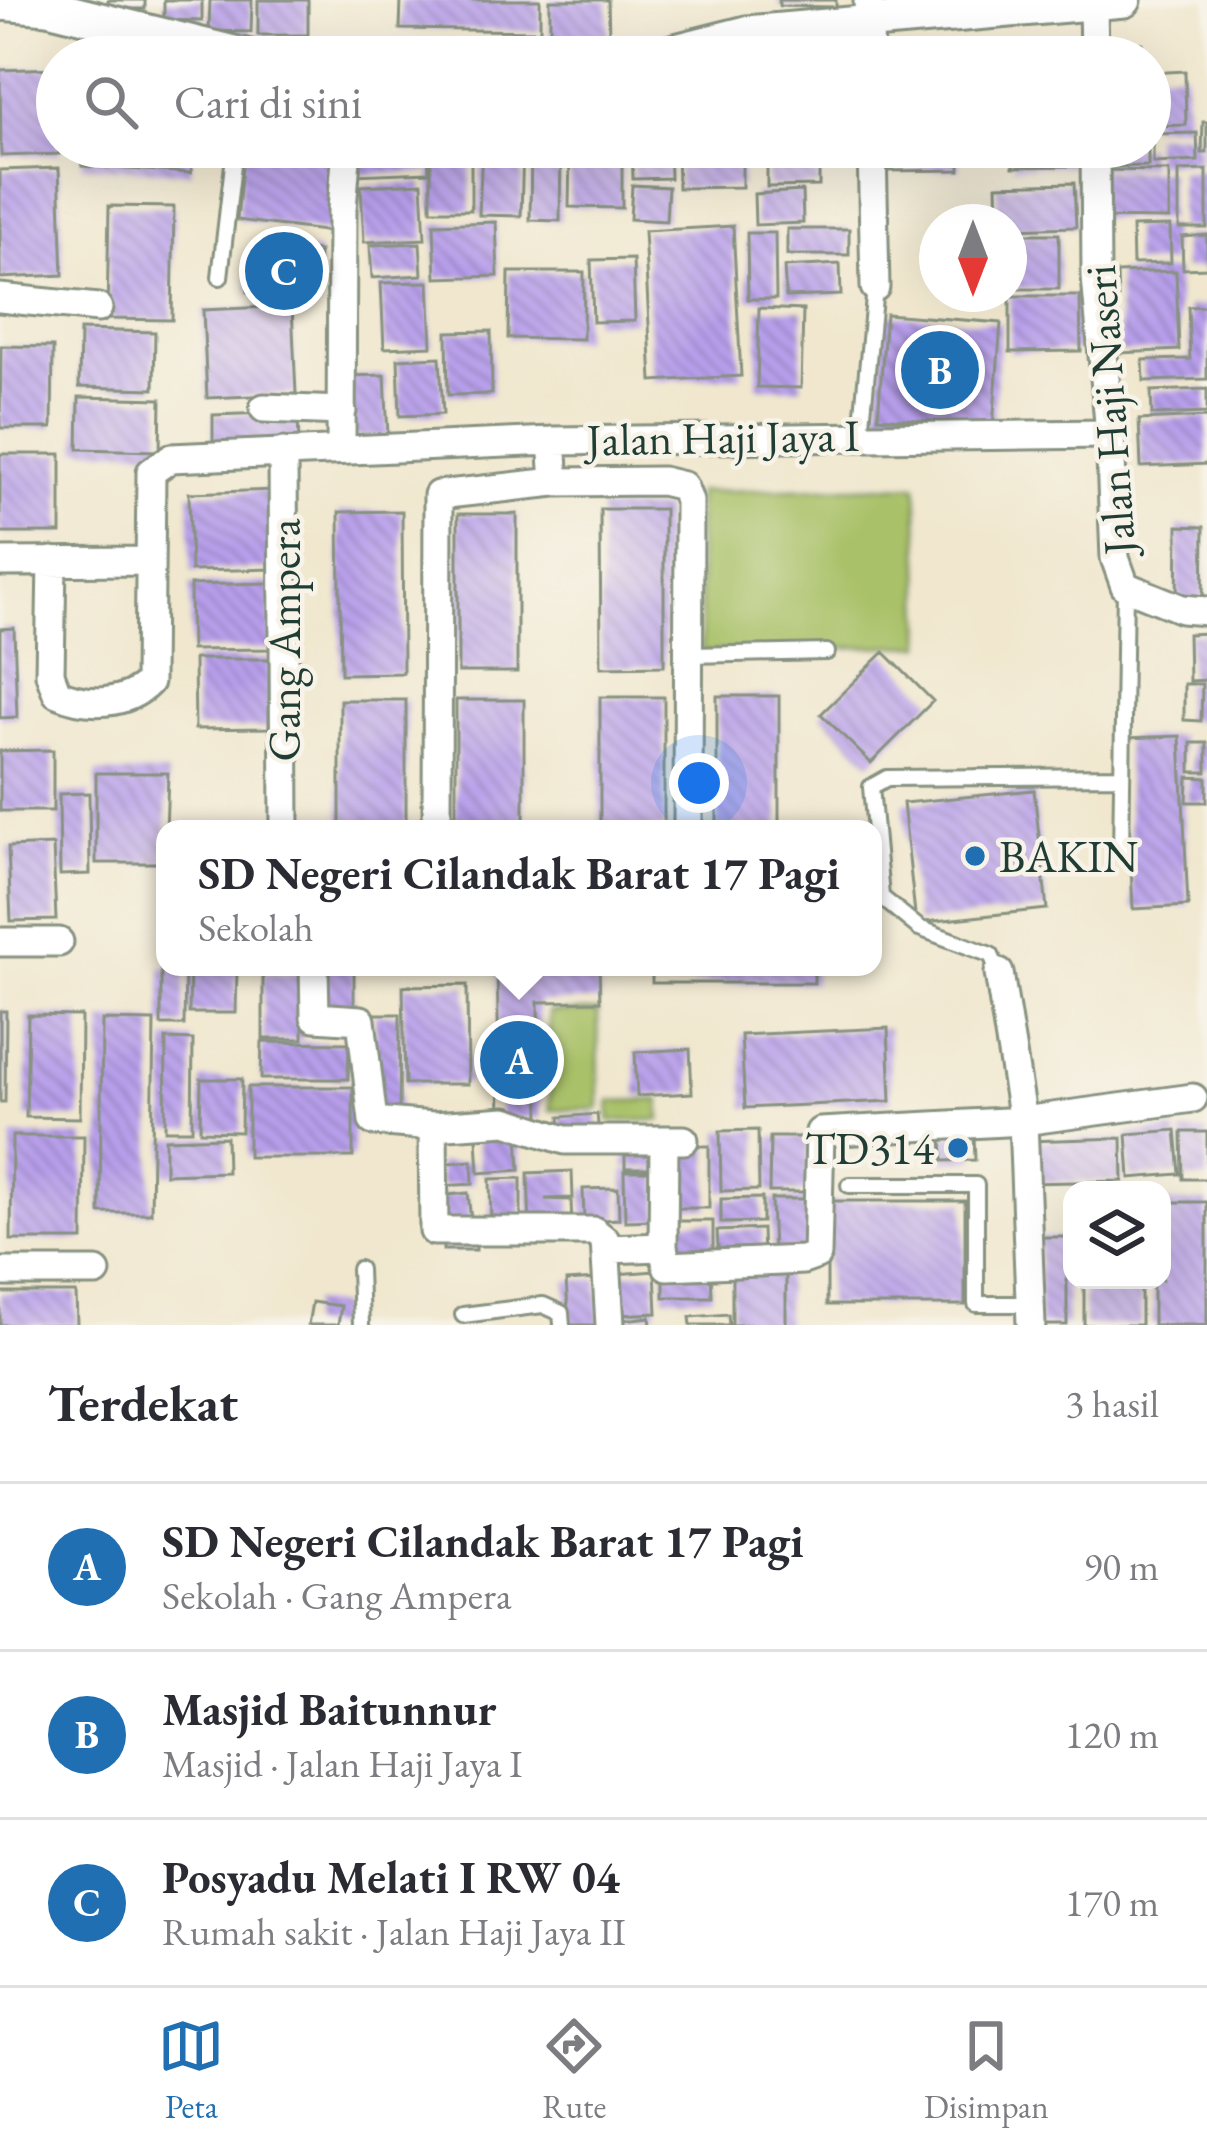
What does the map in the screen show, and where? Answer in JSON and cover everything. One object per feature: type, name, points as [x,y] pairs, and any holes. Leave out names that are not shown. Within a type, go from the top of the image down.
[{"type":"street","points":[[0,3],[48,3],[170,36]]},
{"type":"street","points":[[735,36],[869,27],[1021,6],[1108,3],[1099,36]]},
{"type":"street","points":[[341,450],[345,168]]},
{"type":"street","points":[[872,168],[875,287]]},
{"type":"street","name":"Jalan Haji Naseri","points":[[1094,168],[1096,277],[1114,558],[1125,586],[1182,609],[1207,611]]},
{"type":"street","points":[[0,298],[98,308]]},
{"type":"street","points":[[264,408],[341,411]]},
{"type":"street","name":"Jalan Haji Jaya I","points":[[147,561],[151,472],[171,458],[552,441],[1109,434]]},
{"type":"street","name":"Jalan Haji Jaya I","points":[[552,441],[555,482]]},
{"type":"street","name":"Gang Ampera","points":[[283,452],[285,820]]},
{"type":"street","name":"Jalan Haji Jaya I","points":[[437,820],[438,496],[555,482],[662,481],[683,486],[689,501],[688,820]]},
{"type":"street","points":[[0,562],[52,561],[147,561],[149,682],[136,695],[93,701],[71,700],[57,693],[50,674],[52,561]]},
{"type":"street","points":[[0,942],[59,942]]},
{"type":"street","points":[[999,973],[1023,1120],[1031,1314]]},
{"type":"street","points":[[314,976],[315,1018],[362,1021],[373,1121],[433,1126],[506,1120],[565,1141],[674,1140],[663,1247],[667,1266],[803,1261],[817,1255],[820,1132],[1023,1120],[1193,1099]]},
{"type":"street","points":[[433,1126],[436,1233],[594,1231],[605,1240],[610,1325]]},
{"type":"street","points":[[606,1249],[663,1247]]},
{"type":"street","points":[[0,1272],[96,1272]]},
{"type":"lane","points":[[220,277],[233,168]]},
{"type":"lane","points":[[861,434],[875,287]]},
{"type":"lane","points":[[1121,853],[1125,586]]},
{"type":"lane","points":[[691,656],[826,652]]},
{"type":"lane","points":[[875,820],[872,787],[887,778],[1122,776]]},
{"type":"lane","points":[[882,898],[919,928],[991,955],[999,973]]},
{"type":"lane","points":[[849,1185],[976,1185],[976,1304],[1031,1314]]},
{"type":"lane","points":[[358,1268],[361,1325]]},
{"type":"lane","points":[[463,1315],[543,1305],[561,1313],[562,1325]]},
{"type":"green space","points":[[917,485],[923,645],[702,652],[697,492]]},
{"type":"green space","points":[[598,1011],[599,1109],[550,1110],[549,1012]]},
{"type":"green space","points":[[660,1100],[661,1120],[610,1121],[610,1101]]},
{"type":"building","points":[[108,0],[145,0],[145,9],[108,9]]},
{"type":"building","points":[[164,0],[202,0],[202,21],[164,20]]},
{"type":"building","points":[[210,0],[252,0],[251,32],[209,31]]},
{"type":"building","points":[[258,0],[308,0],[308,35],[258,35]]},
{"type":"building","points":[[401,0],[540,0],[540,31],[400,29]]},
{"type":"building","points":[[550,0],[608,0],[609,36],[550,36]]},
{"type":"building","points":[[779,0],[836,0],[836,7],[779,6]]},
{"type":"building","points":[[36,69],[36,155],[1,156],[0,70]]},
{"type":"building","points":[[1185,71],[1186,125],[1171,125],[1171,72]]},
{"type":"building","points":[[1203,122],[1207,122],[1207,153],[1202,153]]},
{"type":"building","points":[[1197,133],[1198,161],[1171,162],[1171,134]]},
{"type":"building","points":[[59,168],[63,275],[0,278],[0,170]]},
{"type":"building","points":[[113,168],[191,168],[191,173]]},
{"type":"building","points":[[242,168],[339,168],[332,232],[237,220]]},
{"type":"building","points":[[354,168],[429,168],[429,172],[354,175]]},
{"type":"building","points":[[431,168],[471,168],[471,210],[431,210]]},
{"type":"building","points":[[481,168],[522,168],[521,216],[479,215]]},
{"type":"building","points":[[531,168],[561,168],[560,221],[530,220]]},
{"type":"building","points":[[570,168],[622,168],[622,208],[569,207]]},
{"type":"building","points":[[633,168],[670,168],[670,178],[633,179]]},
{"type":"building","points":[[678,168],[742,168],[742,187],[678,188]]},
{"type":"building","points":[[767,168],[819,168],[819,186],[767,187]]},
{"type":"building","points":[[886,168],[960,168],[960,170]]},
{"type":"building","points":[[1098,170],[1169,171],[1169,219],[1098,218]]},
{"type":"building","points":[[1207,170],[1207,228],[1179,228],[1179,171]]},
{"type":"building","points":[[422,183],[425,239],[364,242],[361,186]]},
{"type":"building","points":[[1074,183],[1076,227],[1027,228],[1027,204],[998,204],[997,185]]},
{"type":"building","points":[[632,185],[668,187],[666,221],[630,219]]},
{"type":"building","points":[[802,191],[803,223],[755,225],[754,194]]},
{"type":"building","points":[[109,206],[174,207],[172,320],[107,319]]},
{"type":"building","points":[[496,222],[498,276],[436,278],[434,224]]},
{"type":"building","points":[[733,226],[741,376],[652,381],[644,231]]},
{"type":"building","points":[[1170,226],[1171,263],[1133,264],[1132,227]]},
{"type":"building","points":[[787,229],[849,229],[849,255],[787,255]]},
{"type":"building","points":[[747,233],[775,233],[776,299],[748,299]]},
{"type":"building","points":[[1027,234],[1059,234],[1059,289],[1027,289]]},
{"type":"building","points":[[1207,235],[1207,268],[1183,269],[1182,237]]},
{"type":"building","points":[[420,243],[422,275],[372,278],[370,245]]},
{"type":"building","points":[[249,249],[319,251],[317,294],[248,292]]},
{"type":"building","points":[[633,259],[635,321],[593,322],[591,260]]},
{"type":"building","points":[[840,264],[841,295],[786,297],[784,267]]},
{"type":"building","points":[[1176,271],[1179,350],[1120,353],[1117,273]]},
{"type":"building","points":[[509,272],[584,272],[583,339],[508,338]]},
{"type":"building","points":[[429,282],[432,346],[384,348],[381,283]]},
{"type":"building","points":[[1027,296],[1080,296],[1081,351],[1010,352],[1010,312],[1027,312]]},
{"type":"building","points":[[292,306],[296,394],[207,398],[203,310]]},
{"type":"building","points":[[1207,306],[1207,379],[1144,381],[1143,360],[1190,359],[1188,307]]},
{"type":"building","points":[[759,308],[803,310],[801,388],[757,387]]},
{"type":"building","points":[[886,314],[1001,323],[993,426],[878,417]]},
{"type":"building","points":[[80,330],[155,332],[154,389],[79,387]]},
{"type":"building","points":[[491,331],[492,394],[448,395],[447,332]]},
{"type":"building","points":[[1,346],[53,347],[52,428],[0,428]]},
{"type":"building","points":[[440,357],[443,414],[400,416],[398,359]]},
{"type":"building","points":[[385,375],[388,436],[347,437],[345,376]]},
{"type":"building","points":[[1207,389],[1207,413],[1152,415],[1151,391]]},
{"type":"building","points":[[79,397],[161,399],[160,451],[78,449]]},
{"type":"building","points":[[298,412],[299,448],[213,451],[213,415]]},
{"type":"building","points":[[1207,417],[1207,464],[1141,467],[1139,420]]},
{"type":"building","points":[[0,454],[61,454],[61,533],[0,533]]},
{"type":"building","points":[[275,490],[277,569],[191,571],[189,493]]},
{"type":"building","points":[[600,509],[664,509],[664,666],[601,667]]},
{"type":"building","points":[[402,511],[403,673],[341,674],[339,512]]},
{"type":"building","points":[[458,514],[517,514],[517,672],[458,672]]},
{"type":"building","points":[[1178,526],[1204,527],[1203,605],[1177,605]]},
{"type":"building","points":[[271,583],[272,649],[191,650],[190,585]]},
{"type":"building","points":[[14,628],[17,717],[0,718],[0,629]]},
{"type":"building","points":[[1207,633],[1207,680],[1189,681],[1188,634]]},
{"type":"building","points":[[884,652],[933,701],[871,763],[821,714]]},
{"type":"building","points":[[194,659],[269,659],[269,728],[195,729]]},
{"type":"building","points":[[1184,684],[1202,684],[1201,721],[1184,720]]},
{"type":"building","points":[[717,696],[779,696],[779,820],[717,820]]},
{"type":"building","points":[[600,697],[664,697],[664,820],[600,820]]},
{"type":"building","points":[[340,700],[406,700],[406,820],[340,820]]},
{"type":"building","points":[[456,700],[524,700],[524,820],[456,820]]},
{"type":"building","points":[[1180,736],[1188,906],[1133,909],[1125,738]]},
{"type":"building","points":[[1191,743],[1207,743],[1207,772],[1191,772]]},
{"type":"building","points":[[53,750],[53,811],[0,811],[0,751]]},
{"type":"building","points":[[96,773],[168,773],[166,820],[156,820],[156,863],[96,863]]},
{"type":"building","points":[[1188,777],[1207,778],[1207,802],[1187,802]]},
{"type":"building","name":"BAKIN","points":[[1034,790],[1047,909],[916,923],[903,803]]},
{"type":"building","points":[[89,793],[90,874],[60,875],[59,794]]},
{"type":"building","points":[[53,845],[56,920],[11,921],[8,847]]},
{"type":"building","points":[[161,976],[185,976],[184,1025],[161,1025]]},
{"type":"building","points":[[190,976],[237,976],[236,1013],[189,1013]]},
{"type":"building","points":[[263,976],[303,976],[303,1039],[263,1039]]},
{"type":"building","points":[[317,976],[354,976],[354,1017],[317,1017]]},
{"type":"building","points":[[497,976],[599,976],[600,1001],[538,1002],[540,1118],[500,1118]]},
{"type":"building","points":[[652,976],[814,976],[814,983],[652,983]]},
{"type":"building","points":[[467,985],[468,1084],[405,1084],[403,986]]},
{"type":"building","points":[[0,1011],[6,1011],[5,1102],[0,1102]]},
{"type":"building","points":[[375,1014],[400,1014],[399,1116],[374,1116]]},
{"type":"building","points":[[28,1015],[81,1016],[80,1118],[26,1117]]},
{"type":"building","points":[[102,1020],[154,1021],[151,1213],[100,1213]]},
{"type":"building","points":[[888,1028],[891,1101],[745,1108],[741,1035]]},
{"type":"building","points":[[166,1039],[193,1040],[192,1130],[165,1130]]},
{"type":"building","points":[[262,1042],[349,1043],[348,1079],[261,1079]]},
{"type":"building","points":[[690,1049],[692,1093],[637,1096],[635,1052]]},
{"type":"building","points":[[201,1079],[242,1079],[241,1132],[200,1131]]},
{"type":"building","points":[[248,1087],[353,1087],[353,1157],[248,1157]]},
{"type":"building","points":[[597,1114],[599,1134],[562,1137],[560,1117]]},
{"type":"building","points":[[758,1130],[759,1190],[721,1191],[720,1131]]},
{"type":"building","points":[[1176,1130],[1180,1174],[1130,1178],[1127,1134]]},
{"type":"building","points":[[1182,1132],[1207,1132],[1207,1179],[1183,1179]]},
{"type":"building","points":[[518,1135],[520,1170],[479,1173],[477,1138]]},
{"type":"building","name":"TD314","points":[[942,1135],[974,1135],[975,1160],[943,1161]]},
{"type":"building","points":[[12,1136],[84,1136],[83,1240],[11,1240]]},
{"type":"building","points":[[226,1137],[227,1172],[165,1174],[165,1139]]},
{"type":"building","points":[[770,1137],[808,1137],[807,1192],[769,1192]]},
{"type":"building","points":[[1122,1138],[1123,1181],[1028,1183],[1027,1141]]},
{"type":"building","points":[[625,1146],[659,1146],[659,1168],[625,1168]]},
{"type":"building","points":[[675,1146],[709,1146],[709,1208],[675,1208]]},
{"type":"building","points":[[472,1161],[473,1184],[440,1186],[438,1164]]},
{"type":"building","points":[[572,1171],[573,1198],[545,1199],[571,1200],[572,1229],[530,1230],[528,1173]]},
{"type":"building","points":[[624,1171],[658,1171],[659,1220],[625,1221]]},
{"type":"building","points":[[521,1178],[521,1225],[491,1226],[490,1179]]},
{"type":"building","points":[[618,1188],[619,1219],[584,1221],[583,1189]]},
{"type":"building","points":[[468,1193],[471,1221],[441,1224],[438,1196]]},
{"type":"building","points":[[762,1198],[762,1222],[721,1223],[721,1199]]},
{"type":"building","points":[[771,1199],[807,1199],[808,1252],[773,1253]]},
{"type":"building","points":[[827,1201],[965,1201],[965,1305],[827,1305]]},
{"type":"building","points":[[1171,1202],[1207,1202],[1207,1325],[1153,1325],[1153,1289],[1171,1289]]},
{"type":"building","points":[[668,1221],[713,1221],[713,1261],[668,1261]]},
{"type":"building","points":[[762,1229],[763,1257],[719,1260],[717,1231]]},
{"type":"building","points":[[1039,1237],[1063,1237],[1067,1325],[1039,1325]]},
{"type":"building","points":[[443,1238],[476,1238],[476,1250],[443,1250]]},
{"type":"building","points":[[732,1265],[786,1265],[786,1325],[732,1325]]},
{"type":"building","points":[[655,1271],[657,1313],[619,1315],[616,1274]]},
{"type":"building","points":[[711,1272],[712,1297],[664,1297],[664,1273]]},
{"type":"building","points":[[597,1279],[600,1325],[569,1325],[566,1281]]},
{"type":"building","points":[[1084,1289],[1141,1289],[1141,1325],[1084,1325]]},
{"type":"building","points":[[0,1293],[76,1293],[77,1325],[0,1325]]},
{"type":"building","points":[[312,1302],[341,1306],[338,1325],[308,1325]]},
{"type":"building","points":[[728,1314],[729,1325],[691,1325],[690,1317]]},
{"type":"building","points":[[650,1317],[651,1325],[607,1325],[607,1322]]},
{"type":"place","name":"Posyadu Melati I RW 04","points":[[284,271]]},
{"type":"place","name":"Masjid Baitunnur","points":[[940,370]]},
{"type":"place","name":"BAKIN","points":[[975,856]]},
{"type":"place","name":"SD Negeri Cilandak Barat 17 Pagi","points":[[519,1060]]},
{"type":"place","name":"TD314","points":[[958,1148]]}]
